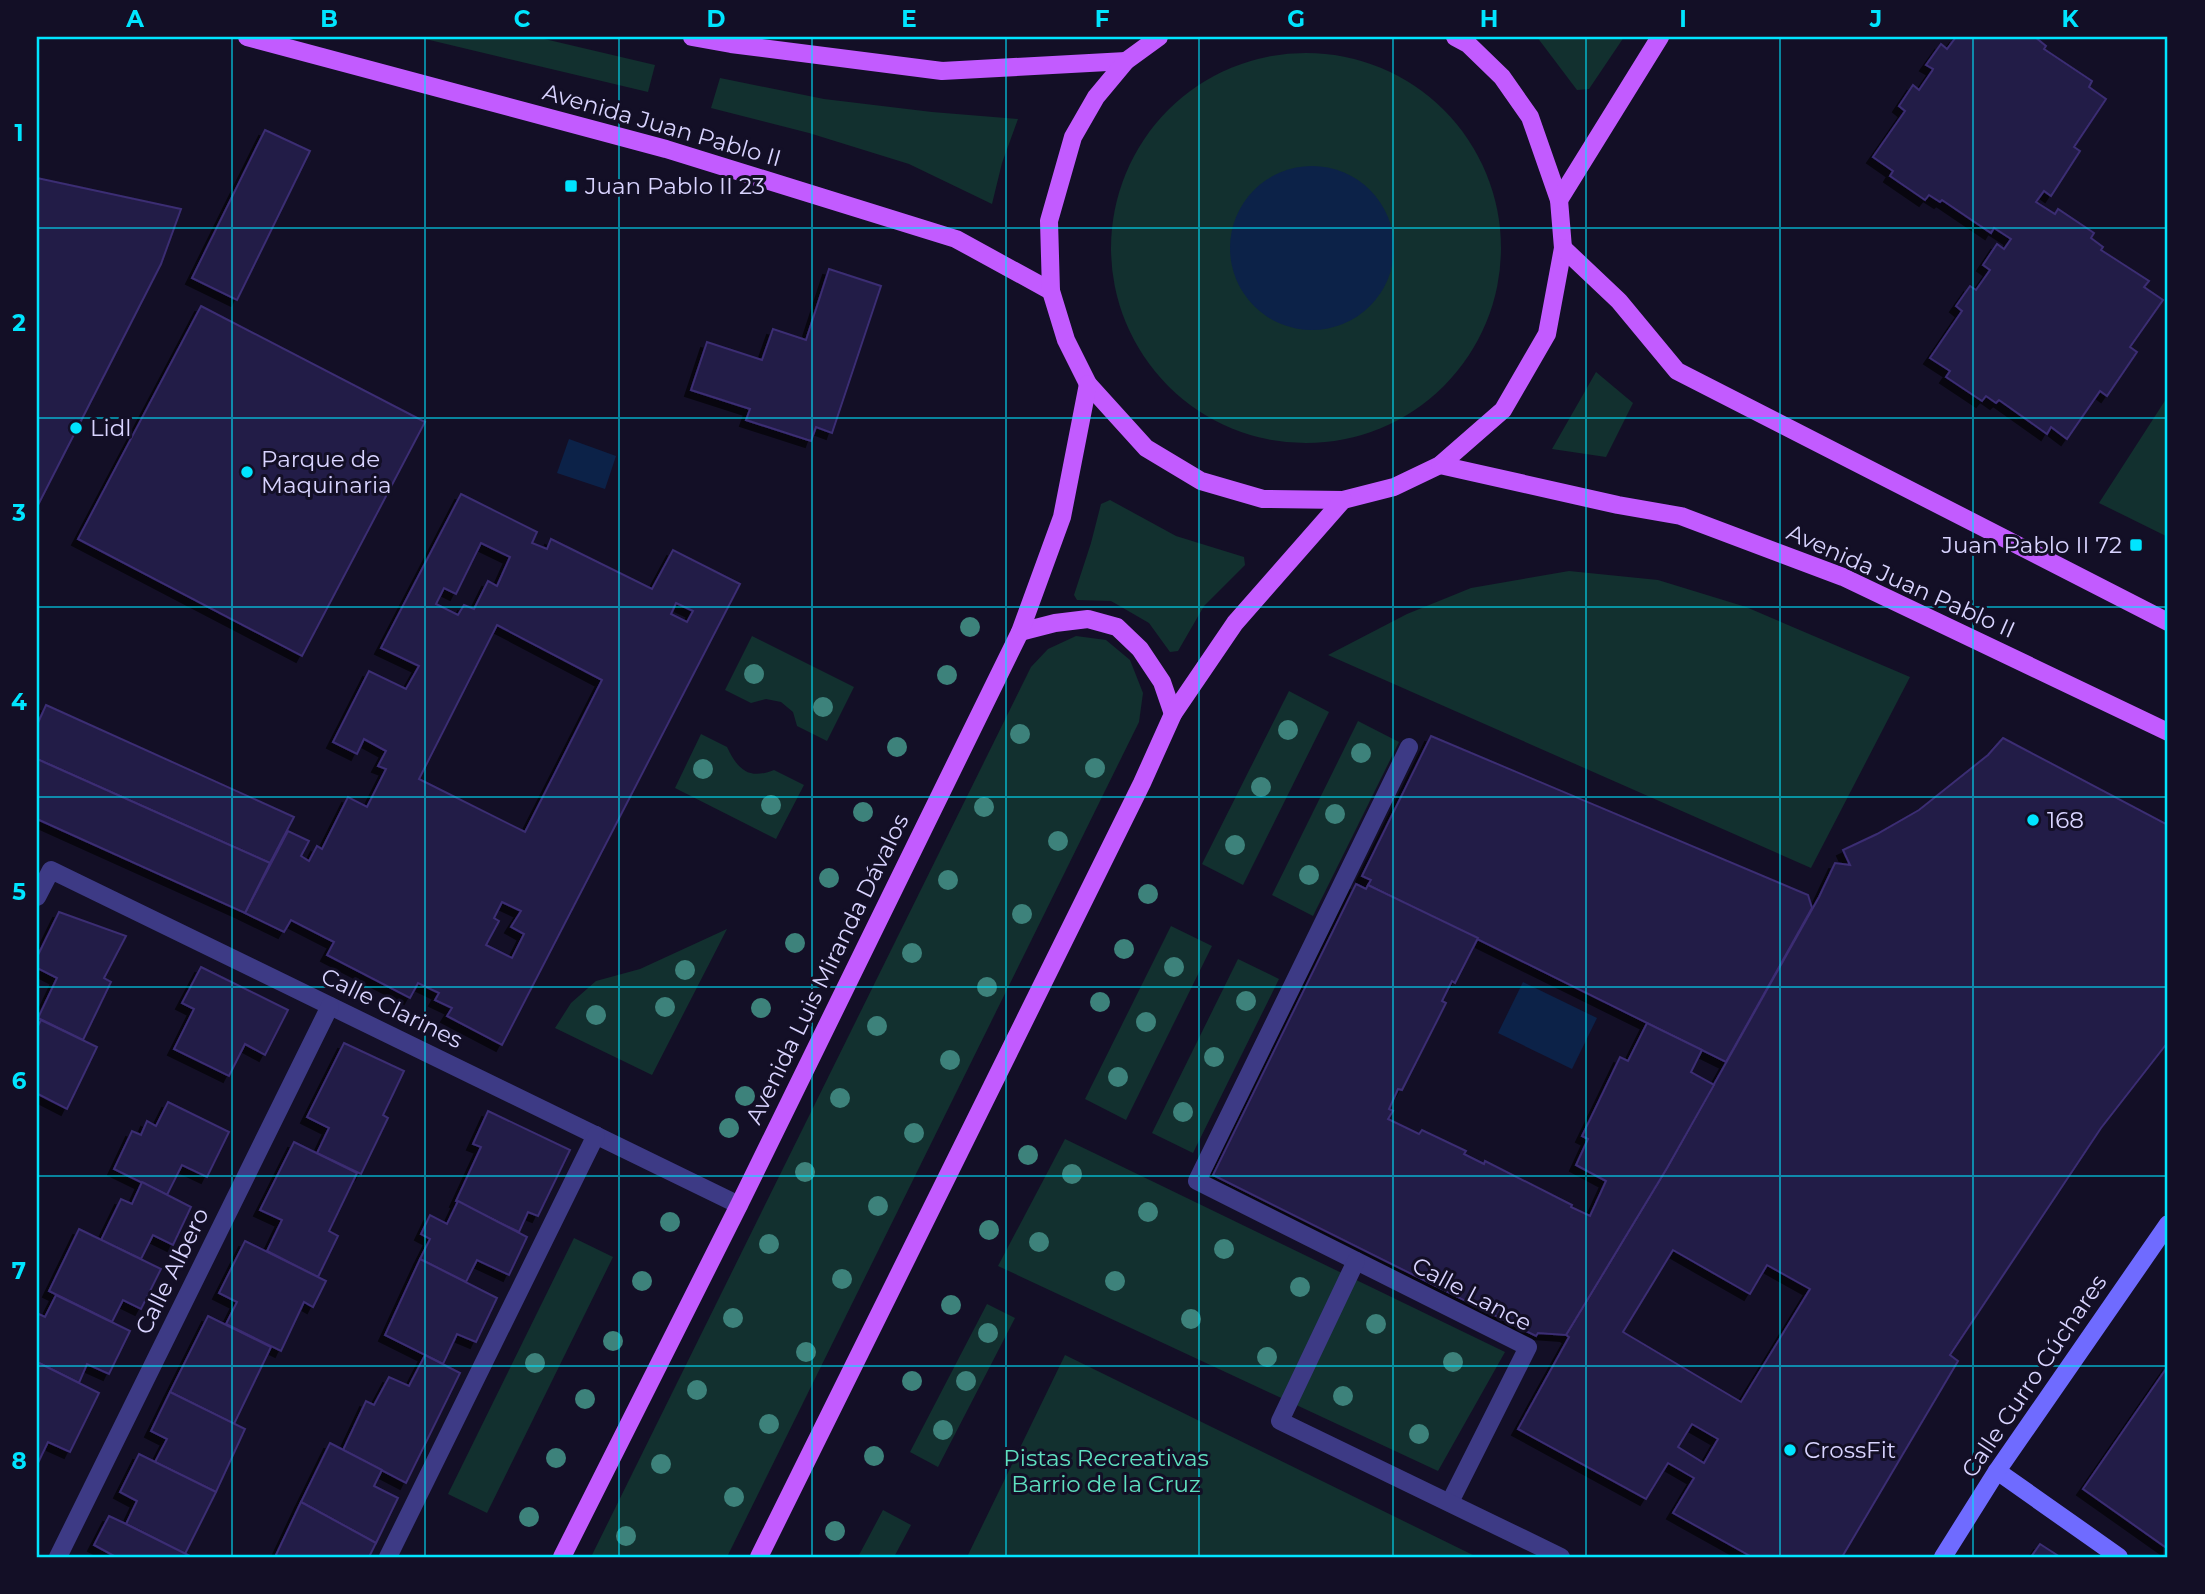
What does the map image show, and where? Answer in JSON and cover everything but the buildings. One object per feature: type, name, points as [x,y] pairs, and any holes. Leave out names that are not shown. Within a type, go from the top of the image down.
[{"type":"main road","name":"Avenida Juan Pablo II","points":[[247,37],[666,149],[956,239],[1051,291]]},
{"type":"main road","points":[[692,37],[942,71],[1126,61]]},
{"type":"main road","points":[[1159,37],[1126,61],[1096,97],[1073,136],[1049,221],[1051,291],[1066,340],[1088,384],[1146,448],[1201,481],[1263,499],[1343,500],[1394,487],[1440,465],[1503,410],[1547,334],[1563,248],[1559,200],[1530,117],[1502,77],[1468,44],[1455,37]]},
{"type":"main road","points":[[1559,200],[1660,37]]},
{"type":"main road","points":[[1563,248],[1619,301],[1677,371],[2168,622]]},
{"type":"main road","name":"Avenida Luis Miranda Dávalos","points":[[562,1557],[739,1205],[1020,632],[1062,517],[1088,384]]},
{"type":"main road","name":"Avenida Juan Pablo II","points":[[1440,465],[1618,505],[1681,516],[1843,577],[2168,732]]},
{"type":"main road","points":[[760,1557],[1142,783],[1173,714],[1235,623],[1343,500]]},
{"type":"main road","points":[[1020,632],[1055,623],[1088,619],[1117,627],[1140,649],[1161,682],[1173,714]]},
{"type":"street","name":"Calle Lance","points":[[1409,747],[1197,1181],[1528,1347],[1450,1502]]},
{"type":"street","name":"Calle Clarines","points":[[37,897],[51,870],[739,1205]]},
{"type":"street","name":"Calle Albero","points":[[58,1557],[330,1006]]},
{"type":"street","points":[[388,1557],[596,1135]]},
{"type":"street","name":"Calle Curro Cúchares","points":[[1943,1557],[1997,1471],[2168,1224]]},
{"type":"street","points":[[1356,1261],[1280,1421],[1561,1557]]},
{"type":"street","points":[[1997,1471],[2119,1557]]},
{"type":"green space","points":[[417,37],[536,37],[655,65],[648,92]]},
{"type":"green space","points":[[1537,37],[1624,37],[1589,89],[1577,90]]},
{"type":"green space","points":[[1306,53],[1344,57],[1381,68],[1414,86],[1444,110],[1468,140],[1486,173],[1497,210],[1501,248],[1497,286],[1486,323],[1468,356],[1444,386],[1414,410],[1381,428],[1344,439],[1306,443],[1268,439],[1231,428],[1198,410],[1168,386],[1144,356],[1126,323],[1115,286],[1111,248],[1115,210],[1126,173],[1144,140],[1168,110],[1198,86],[1231,68],[1268,57]]},
{"type":"green space","points":[[720,78],[824,99],[1018,119],[1002,163],[992,204],[909,164],[809,133],[711,108]]},
{"type":"green space","points":[[1596,372],[1633,403],[1606,457],[1552,449]]},
{"type":"green space","points":[[2168,396],[2168,537],[2099,503]]},
{"type":"green space","points":[[1110,500],[1176,536],[1244,557],[1245,565],[1204,606],[1178,651],[1170,652],[1149,623],[1111,601],[1077,600],[1074,595],[1101,504]]},
{"type":"green space","points":[[1569,571],[1658,580],[1746,607],[1910,677],[1811,868],[1328,655],[1407,614],[1471,588]]},
{"type":"green space","points":[[752,636],[854,687],[827,741],[797,726],[793,712],[781,702],[766,699],[751,703],[725,690]]},
{"type":"green space","points":[[1076,636],[1106,640],[1130,660],[1143,693],[1139,722],[727,1557],[591,1557],[1031,667],[1048,649]]},
{"type":"green space","points":[[1289,691],[1329,712],[1243,885],[1202,864]]},
{"type":"green space","points":[[1358,721],[1399,742],[1313,916],[1272,895]]},
{"type":"green space","points":[[701,734],[727,747],[735,762],[745,771],[758,774],[774,770],[804,785],[776,839],[675,788]]},
{"type":"green space","points":[[1171,926],[1212,946],[1126,1120],[1085,1099]]},
{"type":"green space","points":[[727,929],[652,1075],[555,1028],[571,1003],[596,981],[640,969]]},
{"type":"green space","points":[[1238,959],[1279,979],[1193,1153],[1152,1133]]},
{"type":"green space","points":[[1065,1139],[1505,1352],[1438,1471],[998,1266]]},
{"type":"green space","points":[[574,1238],[613,1257],[487,1513],[448,1494]]},
{"type":"green space","points":[[987,1304],[1015,1318],[938,1467],[910,1452]]},
{"type":"green space","name":"Pistas Recreativas Barrio de la Cruz","points":[[1065,1355],[1477,1557],[967,1557]]},
{"type":"green space","points":[[883,1510],[911,1525],[894,1557],[858,1557]]},
{"type":"water","points":[[1312,166],[1343,172],[1370,190],[1388,217],[1394,248],[1388,279],[1370,306],[1343,324],[1312,330],[1281,324],[1254,306],[1236,279],[1230,248],[1236,217],[1254,190],[1281,172]]},
{"type":"water","points":[[569,439],[616,456],[605,489],[557,473]]},
{"type":"water","points":[[1523,982],[1597,1018],[1572,1069],[1498,1033]]},
{"type":"place","name":"Juan Pablo II 23","points":[[571,186]]},
{"type":"place","name":"Lidl","points":[[76,428]]},
{"type":"place","name":"Parque de Maquinaria","points":[[247,472]]},
{"type":"place","name":"Juan Pablo II 72","points":[[2136,545]]},
{"type":"place","name":"168","points":[[2033,820]]},
{"type":"place","name":"CrossFit","points":[[1790,1450]]}]
